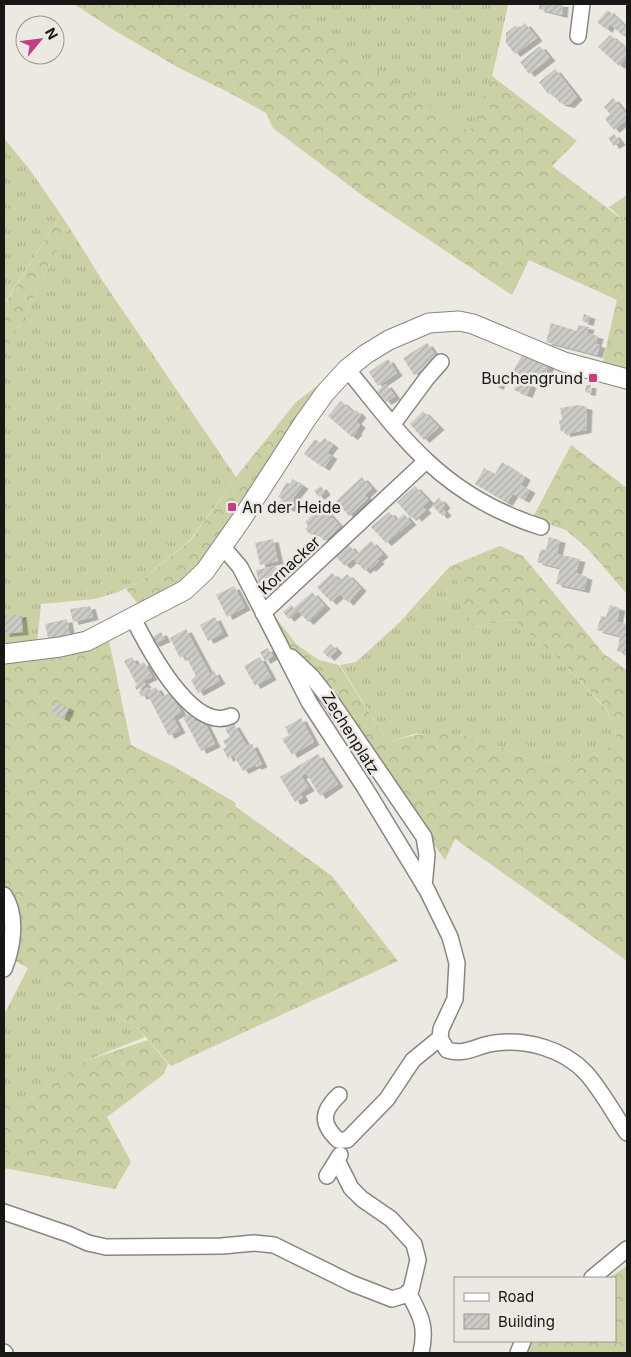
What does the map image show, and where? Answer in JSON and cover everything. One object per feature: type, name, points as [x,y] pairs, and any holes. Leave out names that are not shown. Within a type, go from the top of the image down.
[{"type":"main road","points":[[4,654],[60,647],[87,641],[185,590],[206,571],[325,393],[347,369],[366,354],[416,328],[442,321],[459,321],[473,324],[564,362],[627,378]]},
{"type":"street","points":[[578,36],[582,4]]},
{"type":"street","points":[[393,424],[427,378],[442,362]]},
{"type":"street","points":[[347,369],[426,461],[460,488],[520,520],[541,527]]},
{"type":"street","name":"Kornacker","points":[[263,613],[426,461]]},
{"type":"street","name":"Zechenplatz","points":[[223,547],[240,567],[310,702],[365,788],[425,888],[450,938],[457,963],[455,998],[440,1038]]},
{"type":"street","points":[[134,618],[149,650],[178,691],[197,711],[209,717],[222,720],[230,716]]},
{"type":"street","points":[[282,650],[312,677],[331,701],[424,837],[427,855],[425,888]]},
{"type":"street","points":[[4,895],[11,911],[12,944],[4,969]]},
{"type":"street","points":[[340,1095],[328,1108],[326,1118],[327,1129],[338,1140],[347,1140],[387,1098],[413,1060],[440,1038],[447,1050],[457,1053],[494,1043],[522,1041],[547,1048],[574,1064],[586,1074],[627,1133]]},
{"type":"street","points":[[327,1176],[337,1160],[345,1140]]},
{"type":"street","points":[[4,1212],[68,1234],[88,1243],[106,1247],[269,1244],[380,1295],[392,1299],[405,1295],[410,1290],[418,1260],[414,1244],[391,1219],[362,1199],[351,1188],[337,1160]]},
{"type":"street","points":[[593,1277],[627,1249]]},
{"type":"street","points":[[408,1292],[420,1316],[424,1337],[421,1353]]},
{"type":"green space","points":[[74,4],[278,4],[470,132],[492,76],[577,141],[552,166],[627,223],[627,371],[602,365],[617,300],[529,260],[512,295],[363,196],[273,128],[266,113],[179,68],[117,32]]},
{"type":"green space","points":[[278,4],[508,5],[492,77],[471,133],[399,87]]},
{"type":"green space","points":[[4,138],[30,170],[61,215],[4,304]]},
{"type":"green space","points":[[627,195],[627,223],[609,207]]},
{"type":"green space","points":[[61,215],[69,227],[4,355],[4,305]]},
{"type":"green space","points":[[69,227],[102,280],[236,477],[190,540],[140,582],[118,592],[95,599],[41,604],[37,644],[4,648],[4,355]]},
{"type":"green space","points":[[331,375],[205,558],[190,576],[142,609],[126,589],[140,582],[191,540],[236,477],[295,403]]},
{"type":"green space","points":[[571,445],[627,488],[627,594],[587,548],[566,530],[532,519]]},
{"type":"green space","points":[[500,546],[523,556],[604,654],[627,670],[627,961],[455,839],[445,860],[307,666],[287,642],[273,614],[297,645],[319,660],[339,665],[388,742],[415,735],[440,733],[467,736],[496,745],[536,762],[568,761],[604,751],[616,743],[615,726],[605,707],[560,660],[513,619],[473,627],[451,566]]},
{"type":"green space","points":[[451,565],[473,627],[514,619],[560,660],[605,708],[615,726],[616,743],[604,751],[568,761],[536,762],[496,745],[467,736],[414,734],[388,742],[340,665],[356,662],[399,623]]},
{"type":"green space","points":[[108,636],[131,745],[173,766],[236,803],[235,806],[332,876],[398,961],[171,1066],[138,1028],[4,955],[4,658]]},
{"type":"green space","points":[[28,968],[138,1028],[145,1037],[85,1061],[22,1104],[4,1104],[4,1015]]},
{"type":"green space","points":[[148,1040],[168,1064],[164,1074],[107,1117],[131,1162],[115,1189],[4,1168],[4,1104],[22,1104],[85,1061]]},
{"type":"green space","points":[[627,1266],[627,1353],[524,1353],[526,1342],[616,1342],[616,1277],[610,1277]]},
{"type":"building","points":[[539,4],[563,4],[562,15],[539,9]]},
{"type":"building","points":[[608,10],[627,28],[627,32],[623,36],[610,24],[607,30],[597,22]]},
{"type":"building","points":[[525,23],[537,38],[515,54],[506,43],[506,33],[515,26],[521,27]]},
{"type":"building","points":[[610,35],[627,49],[627,56],[619,66],[598,47]]},
{"type":"building","points":[[540,46],[550,58],[529,74],[520,62]]},
{"type":"building","points":[[555,69],[577,97],[569,105],[560,103],[551,93],[548,94],[539,82]]},
{"type":"building","points":[[613,98],[627,115],[627,119],[614,130],[605,119],[610,114],[604,107]]},
{"type":"building","points":[[614,134],[620,142],[614,146],[608,138]]},
{"type":"building","points":[[584,314],[590,316],[588,323],[582,321]]},
{"type":"building","points":[[551,323],[577,331],[578,325],[589,327],[587,333],[598,336],[596,344],[600,345],[597,355],[546,342]]},
{"type":"building","points":[[427,343],[439,360],[414,375],[403,358]]},
{"type":"building","points":[[523,354],[549,366],[541,383],[513,371]]},
{"type":"building","points":[[388,359],[397,373],[378,386],[369,372]]},
{"type":"building","points":[[497,374],[503,377],[498,387],[492,384]]},
{"type":"building","points":[[519,379],[531,385],[527,395],[514,390]]},
{"type":"building","points":[[386,384],[395,396],[386,402],[377,391]]},
{"type":"building","points":[[586,385],[591,385],[590,393],[585,392]]},
{"type":"building","points":[[341,401],[353,412],[356,410],[361,415],[356,421],[360,425],[352,437],[328,416]]},
{"type":"building","points":[[579,405],[587,407],[586,430],[565,434],[564,431],[561,432],[559,421],[562,420],[560,408]]},
{"type":"building","points":[[423,411],[439,427],[424,440],[410,424]]},
{"type":"building","points":[[324,438],[333,445],[327,453],[332,456],[324,468],[304,454],[315,439],[320,443]]},
{"type":"building","points":[[502,462],[525,477],[521,485],[530,490],[524,500],[513,494],[507,503],[475,484],[484,468],[495,474]]},
{"type":"building","points":[[362,477],[372,488],[365,495],[368,498],[349,516],[336,501]]},
{"type":"building","points":[[293,479],[303,486],[294,497],[294,502],[289,509],[279,503],[282,499],[278,497],[287,482],[290,484]]},
{"type":"building","points":[[321,486],[325,492],[319,497],[314,491]]},
{"type":"building","points":[[415,486],[429,501],[423,507],[426,510],[416,519],[414,515],[411,518],[397,502]]},
{"type":"building","points":[[439,498],[445,505],[442,508],[446,513],[442,516],[432,505]]},
{"type":"building","points":[[322,506],[340,526],[325,541],[315,532],[311,535],[305,529],[308,526],[305,522]]},
{"type":"building","points":[[389,512],[397,520],[404,514],[411,522],[386,543],[371,527]]},
{"type":"building","points":[[549,537],[560,540],[557,554],[580,559],[576,573],[587,577],[584,590],[556,584],[560,568],[537,562],[541,549],[546,550]]},
{"type":"building","points":[[273,539],[278,561],[260,565],[255,543]]},
{"type":"building","points":[[371,541],[383,554],[377,559],[379,561],[370,569],[369,567],[365,571],[353,559],[345,566],[336,557],[349,545],[357,554]]},
{"type":"building","points":[[276,566],[279,581],[277,585],[272,586],[271,582],[259,585],[256,570]]},
{"type":"building","points":[[332,573],[340,581],[347,574],[361,588],[348,603],[340,594],[331,602],[317,587]]},
{"type":"building","points":[[234,586],[245,607],[227,617],[216,595]]},
{"type":"building","points":[[312,592],[325,606],[308,622],[298,611],[289,619],[283,612],[291,605],[294,608]]},
{"type":"building","points":[[610,605],[620,608],[617,622],[627,624],[627,654],[617,651],[620,636],[597,630],[601,616],[606,617]]},
{"type":"building","points":[[90,606],[93,617],[73,622],[70,609]]},
{"type":"building","points":[[21,614],[23,632],[4,634],[4,616]]},
{"type":"building","points":[[215,617],[223,633],[208,641],[200,625]]},
{"type":"building","points":[[67,619],[70,637],[49,642],[45,624]]},
{"type":"building","points":[[186,629],[210,674],[214,671],[220,681],[198,693],[191,680],[196,676],[185,655],[180,658],[170,638]]},
{"type":"building","points":[[161,632],[165,639],[154,644],[150,638]]},
{"type":"building","points":[[331,644],[337,650],[329,658],[323,652]]},
{"type":"building","points":[[268,648],[273,656],[265,661],[260,652]]},
{"type":"building","points":[[132,657],[137,666],[144,662],[152,677],[143,681],[146,685],[136,690],[135,686],[137,685],[124,661]]},
{"type":"building","points":[[260,657],[271,677],[255,686],[244,666]]},
{"type":"building","points":[[148,687],[150,690],[156,687],[162,697],[170,693],[181,712],[173,717],[180,730],[169,736],[147,694],[141,697],[139,692]]},
{"type":"building","points":[[56,701],[69,708],[64,719],[51,712]]},
{"type":"building","points":[[192,712],[197,722],[203,719],[215,744],[201,751],[183,717]]},
{"type":"building","points":[[301,718],[314,742],[292,755],[282,739],[289,735],[285,727]]},
{"type":"building","points":[[234,724],[247,746],[252,744],[262,764],[243,771],[233,755],[228,759],[223,749],[227,747],[223,741],[230,737],[225,729]]},
{"type":"building","points":[[318,754],[338,784],[320,796],[306,773],[301,776],[309,788],[300,793],[303,798],[295,802],[280,777]]},
{"type":"place","name":"Buchengrund","points":[[593,378]]},
{"type":"place","name":"An der Heide","points":[[232,507]]}]
